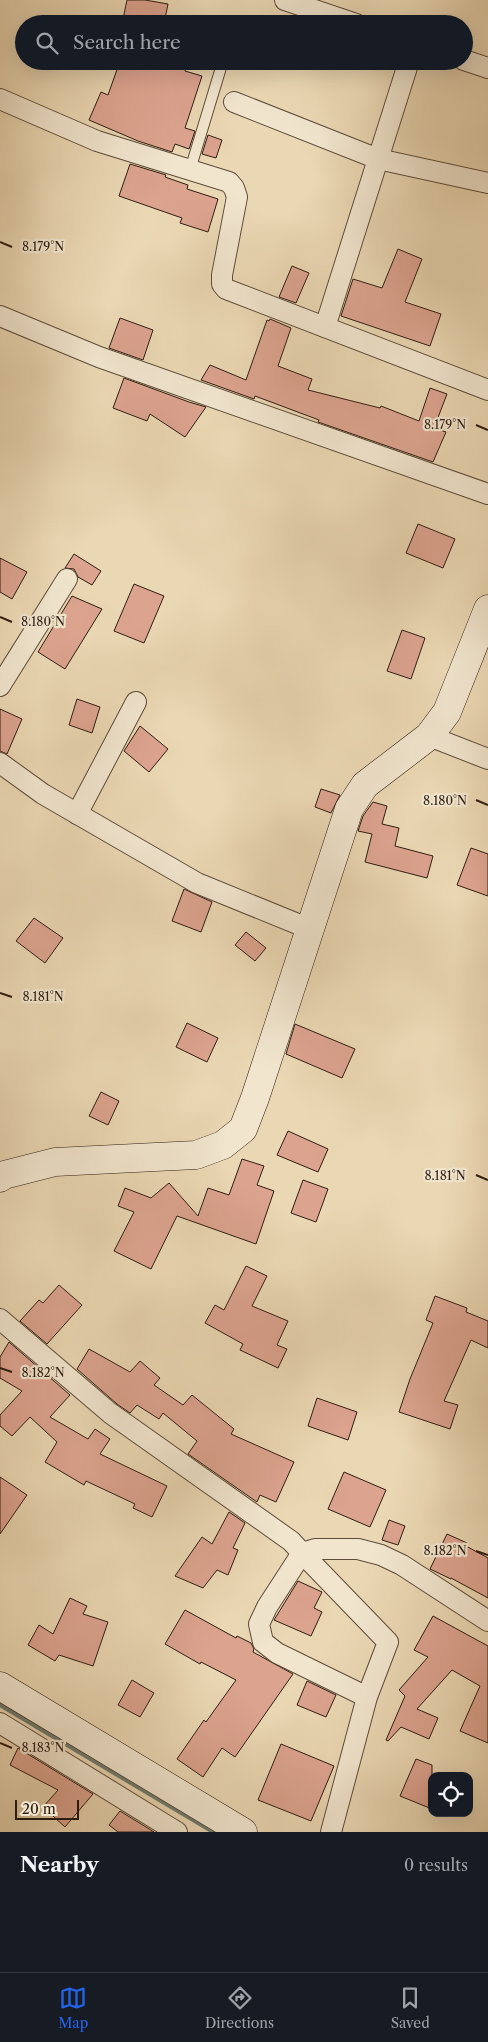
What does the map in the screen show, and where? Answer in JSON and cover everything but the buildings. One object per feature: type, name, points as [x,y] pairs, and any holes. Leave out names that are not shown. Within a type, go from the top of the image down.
[{"type":"street","points":[[285,0],[329,15]]},
{"type":"street","points":[[473,63],[488,68]]},
{"type":"street","points":[[325,327],[406,70]]},
{"type":"street","points":[[0,99],[97,140],[229,182],[234,188],[237,197],[222,275],[222,284],[226,289],[488,390]]},
{"type":"street","points":[[234,102],[378,159],[488,183]]},
{"type":"street","points":[[0,316],[99,357],[488,494]]},
{"type":"street","points":[[0,686],[67,578]]},
{"type":"street","points":[[1,1174],[55,1162],[196,1155],[223,1145],[243,1129],[255,1098],[349,810],[365,785],[429,736],[447,712],[488,609]]},
{"type":"street","points":[[78,814],[136,702]]},
{"type":"street","points":[[429,736],[488,759]]},
{"type":"street","points":[[0,763],[43,794],[197,883],[310,929]]},
{"type":"street","points":[[0,1319],[110,1412],[291,1541],[388,1642],[367,1697],[331,1832]]},
{"type":"street","points":[[367,1697],[277,1653],[263,1642],[259,1624],[267,1607],[302,1553],[314,1549],[358,1550],[382,1555],[402,1565],[488,1621]]},
{"type":"street","points":[[0,1686],[242,1832]]},
{"type":"street","points":[[0,1723],[177,1832]]},
{"type":"lane","points":[[190,170],[220,70]]},
{"type":"waterway","points":[[0,1704],[215,1832]]}]
